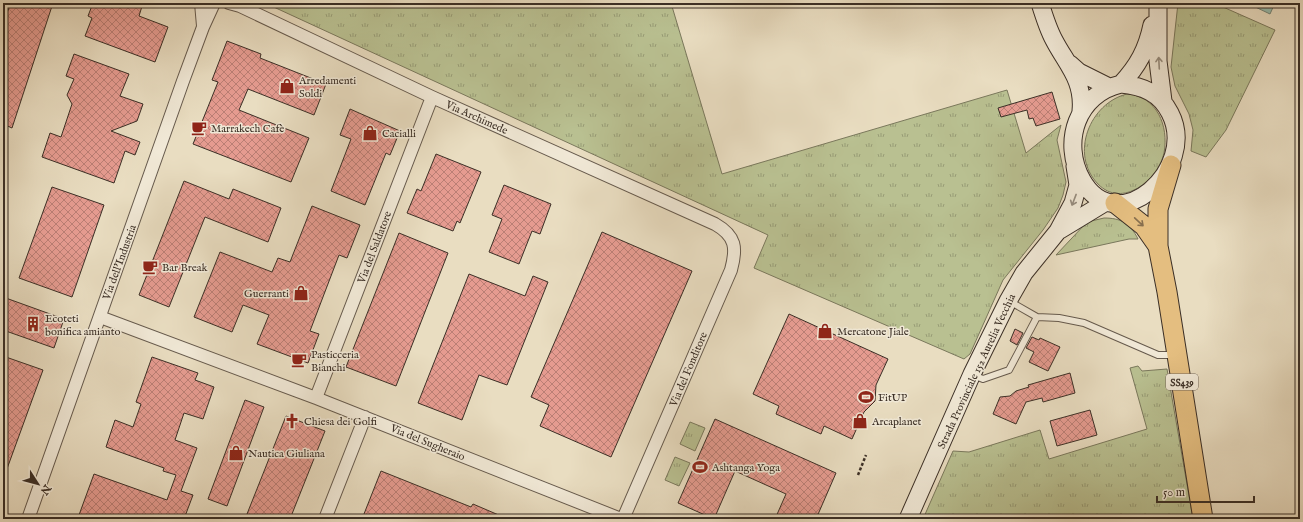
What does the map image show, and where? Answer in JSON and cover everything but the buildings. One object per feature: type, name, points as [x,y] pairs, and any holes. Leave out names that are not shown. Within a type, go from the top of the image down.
[{"type":"main road","points":[[1040,3],[1054,40],[1070,64],[1081,90],[1081,110]]},
{"type":"main road","name":"Strada Provinciale 152 Aurelia Vecchia","points":[[908,519],[972,374],[1008,301],[1024,273],[1058,231],[1077,194],[1078,185],[1073,139],[1081,110],[1096,94],[1115,86],[1138,65],[1144,53],[1157,3]]},
{"type":"main road","name":"Strada Provinciale 152 Aurelia Vecchia","points":[[1075,166],[1087,187],[1111,202],[1125,203],[1144,196],[1153,190],[1171,165],[1175,156],[1176,134],[1174,120],[1163,101],[1159,75],[1157,3]]},
{"type":"main road","points":[[1070,64],[1080,72],[1115,86]]},
{"type":"main road","name":"Strada Provinciale 152 Aurelia Vecchia","points":[[1115,86],[1142,87],[1163,101]]},
{"type":"main road","name":"SS439","points":[[1171,165],[1158,209],[1158,246],[1203,519]]},
{"type":"main road","name":"Strada Provinciale 152 Aurelia Vecchia","points":[[1058,231],[1111,202]]},
{"type":"main road","name":"SS439","points":[[1111,202],[1144,226],[1158,246]]},
{"type":"street","name":"Via dell'Industria","points":[[201,3],[203,27]]},
{"type":"street","name":"Via dell'Industria","points":[[28,519],[203,27],[214,3]]},
{"type":"street","name":"Via Archimede","points":[[235,4],[432,97],[715,224]]},
{"type":"street","name":"Via del Saldatore","points":[[316,398],[432,97]]},
{"type":"street","name":"Via del Fonditore","points":[[622,519],[731,270],[735,256],[733,242],[723,229],[715,224]]},
{"type":"street","name":"Via del Sugheraio","points":[[100,317],[316,398],[622,519]]},
{"type":"street","points":[[325,519],[365,417]]},
{"type":"lane","points":[[1008,301],[1037,317],[1059,318],[1084,323],[1158,355],[1177,355]]},
{"type":"lane","points":[[972,374],[983,379],[1009,370],[1037,317]]},
{"type":"path","points":[[858,475],[866,455]]},
{"type":"green space","points":[[265,3],[671,3],[722,174],[1007,90],[1026,153],[1061,125],[1057,140],[1066,182],[1063,195],[1058,208],[1043,230],[1003,280],[970,354],[964,359],[754,268],[768,235]]},
{"type":"green space","points":[[1178,3],[1214,3],[1275,30],[1226,130],[1206,157],[1191,151],[1193,130],[1189,114],[1175,86],[1171,67]]},
{"type":"green space","points":[[1127,94],[1146,100],[1153,106],[1159,114],[1162,123],[1165,133],[1165,143],[1164,153],[1155,173],[1138,188],[1118,194],[1107,191],[1098,184],[1089,172],[1085,159],[1085,145],[1088,131],[1094,119],[1103,108],[1114,99]]},
{"type":"green space","points":[[1104,218],[1124,222],[1132,229],[1138,239],[1129,239],[1056,255],[1087,222]]},
{"type":"green space","points":[[1138,366],[1142,371],[1167,369],[1193,519],[923,519],[953,451],[969,452],[1040,430],[1049,459],[1147,429],[1130,368]]},
{"type":"green space","points":[[690,422],[705,428],[695,451],[680,444]]},
{"type":"green space","points":[[675,457],[690,463],[679,486],[665,480]]},
{"type":"shaded area","points":[[1247,3],[1275,3],[1270,14]]},
{"type":"place","name":"Arredamenti Soldi","points":[[287,86]]},
{"type":"place","name":"Marrakech Cafè","points":[[199,128]]},
{"type":"place","name":"Cacialli","points":[[370,133]]},
{"type":"place","name":"Bar Break","points":[[150,267]]},
{"type":"place","name":"Guerranti","points":[[301,293]]},
{"type":"place","name":"Ecoteti bonifica amianto","points":[[33,324]]},
{"type":"place","name":"Mercatone Jiale","points":[[825,331]]},
{"type":"place","name":"Pasticceria Bianchi","points":[[299,360]]},
{"type":"place","name":"FitUP","points":[[866,397]]},
{"type":"place","name":"Chiesa dei Golfi","points":[[292,421]]},
{"type":"place","name":"Arcaplanet","points":[[860,421]]},
{"type":"place","name":"Nautica Giuliana","points":[[236,453]]},
{"type":"place","name":"Ashtanga Yoga","points":[[700,467]]}]
